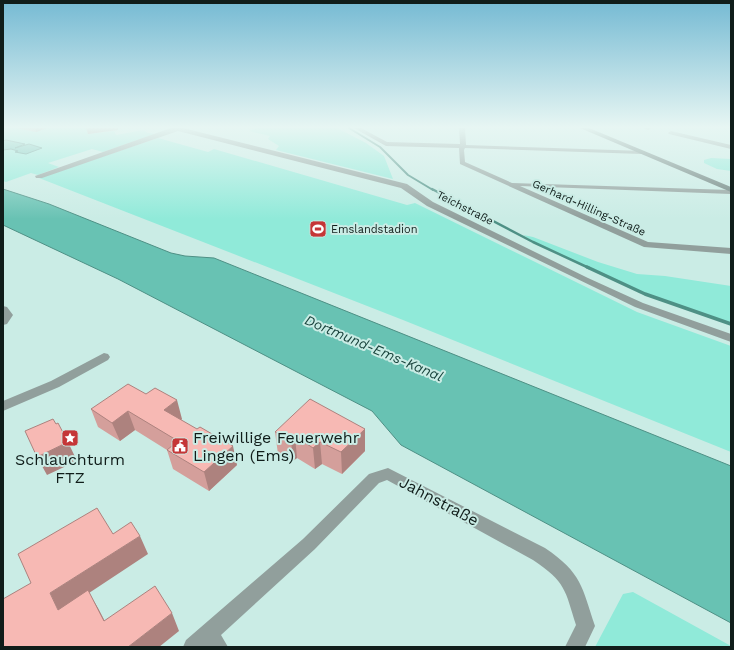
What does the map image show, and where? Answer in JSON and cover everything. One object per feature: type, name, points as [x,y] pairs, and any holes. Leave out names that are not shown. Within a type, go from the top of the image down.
[{"type":"street","points":[[39,176],[91,158]]},
{"type":"street","name":"Teichstraße","points":[[297,158],[404,186],[430,204],[584,280],[652,310],[731,338]]},
{"type":"street","name":"Gerhard-Hilling-Straße","points":[[462,158],[462,163],[464,164],[647,245],[731,251]]},
{"type":"street","points":[[656,158],[731,191]]},
{"type":"street","points":[[508,184],[731,191]]},
{"type":"street","points":[[3,309],[8,315],[3,322]]},
{"type":"street","points":[[3,406],[55,384],[104,357]]},
{"type":"street","name":"Jahnstraße","points":[[193,647],[214,640],[374,478],[388,474],[539,554],[555,565],[567,576],[575,590],[586,626],[575,647]]},
{"type":"shaded area","points":[[3,158],[63,158],[48,163],[59,167],[38,175],[31,173],[6,182],[3,181]]},
{"type":"shaded area","points":[[98,158],[246,158],[407,205],[415,203],[637,312],[731,346],[731,452],[403,320],[39,178]]},
{"type":"shaded area","points":[[310,158],[385,158],[393,179]]},
{"type":"shaded area","points":[[710,158],[731,159],[731,171],[717,169],[704,163],[704,160]]},
{"type":"shaded area","points":[[523,235],[533,237],[598,262],[637,274],[665,276],[731,286],[731,323],[646,294],[534,242]]},
{"type":"shaded area","points":[[633,592],[731,647],[595,647],[623,594]]},
{"type":"water","name":"Dortmund-Ems-Kanal","points":[[3,189],[49,204],[171,253],[185,256],[214,258],[731,466],[731,623],[401,445],[372,411],[118,279],[3,225]]},
{"type":"building","points":[[128,384],[146,394],[155,388],[177,400],[164,410],[197,429],[200,427],[233,446],[204,472],[167,450],[178,441],[128,411],[112,423],[91,409]]},
{"type":"building","points":[[310,399],[365,429],[341,452],[320,442],[313,448],[295,436],[291,439],[275,432]]},
{"type":"building","points":[[53,419],[56,424],[58,423],[68,442],[37,457],[25,431]]},
{"type":"building","points":[[97,508],[113,534],[131,522],[140,536],[50,593],[58,610],[88,590],[104,621],[155,586],[172,613],[128,647],[3,647],[3,599],[31,583],[18,554]]},
{"type":"waterway","points":[[391,158],[408,175],[433,190]]},
{"type":"waterway","points":[[432,189],[533,242],[589,268]]},
{"type":"waterway","points":[[587,267],[645,294],[731,324]]},
{"type":"place","name":"Emslandstadion","points":[[318,229]]},
{"type":"place","name":"Schlauchturm FTZ","points":[[70,438]]},
{"type":"place","name":"Freiwillige Feuerwehr Lingen (Ems)","points":[[180,446]]}]
